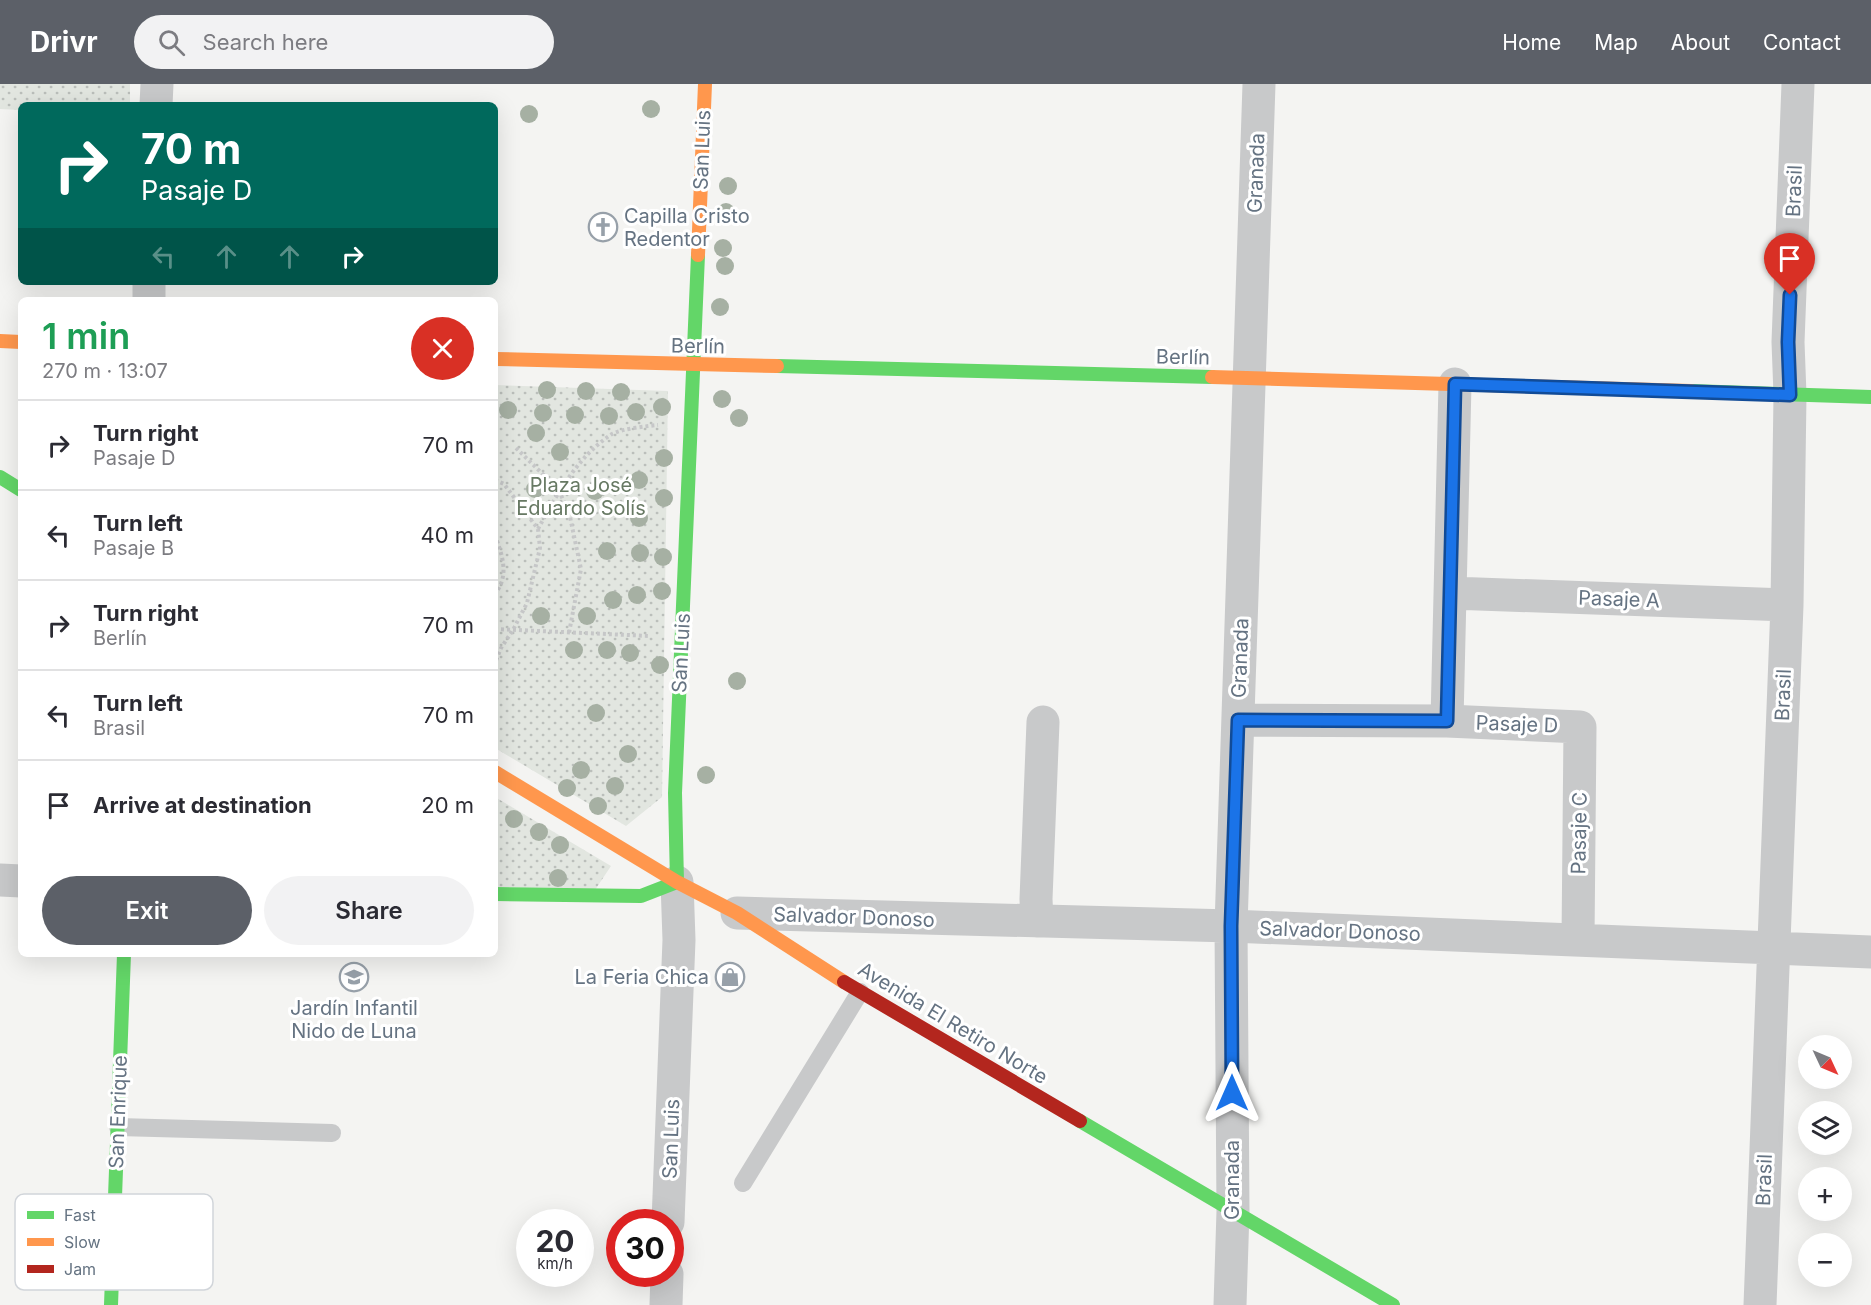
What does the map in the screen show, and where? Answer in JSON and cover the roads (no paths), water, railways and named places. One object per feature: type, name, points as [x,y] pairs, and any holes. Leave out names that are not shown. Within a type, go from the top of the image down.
[{"type":"street","points":[[156,102],[157,84]]},
{"type":"street","name":"San Luis","points":[[669,1209],[679,940],[675,793],[705,84]]},
{"type":"street","name":"Granada","points":[[1230,1305],[1233,1211],[1231,926],[1259,84]]},
{"type":"street","name":"Brasil","points":[[1760,1305],[1786,605],[1790,395],[1788,342],[1798,84]]},
{"type":"street","points":[[0,341],[18,342]]},
{"type":"street","name":"Berlín","points":[[498,359],[1249,378],[1871,397]]},
{"type":"street","points":[[1447,721],[1455,384]]},
{"type":"street","points":[[0,477],[18,488]]},
{"type":"street","name":"Pasaje A","points":[[1451,593],[1786,605]]},
{"type":"street","name":"Pasaje D","points":[[1238,720],[1447,721],[1580,727]]},
{"type":"street","points":[[1037,921],[1043,722]]},
{"type":"street","name":"Pasaje C","points":[[1578,940],[1580,727]]},
{"type":"street","name":"Avenida El Retiro Norte","points":[[498,774],[677,882],[737,913],[860,992],[1393,1305]]},
{"type":"street","points":[[0,880],[18,881]]},
{"type":"street","points":[[498,894],[640,896],[677,882]]},
{"type":"street","name":"Salvador Donoso","points":[[737,913],[1231,926],[1871,952]]},
{"type":"street","name":"San Enrique","points":[[115,1194],[124,957]]},
{"type":"street","points":[[666,1305],[667,1287]]},
{"type":"street","name":"San Enrique","points":[[111,1305],[112,1290]]},
{"type":"lane","points":[[743,1183],[860,992]]},
{"type":"lane","points":[[118,1126],[332,1133]]},
{"type":"place","name":"Capilla Cristo Redentor","points":[[603,227]]},
{"type":"place","name":"Jardín Infantil Nido de Luna","points":[[354,977]]},
{"type":"place","name":"La Feria Chica","points":[[730,977]]},
{"type":"park label","name":"Plaza José Eduardo Solís","points":[[581,496]]}]
